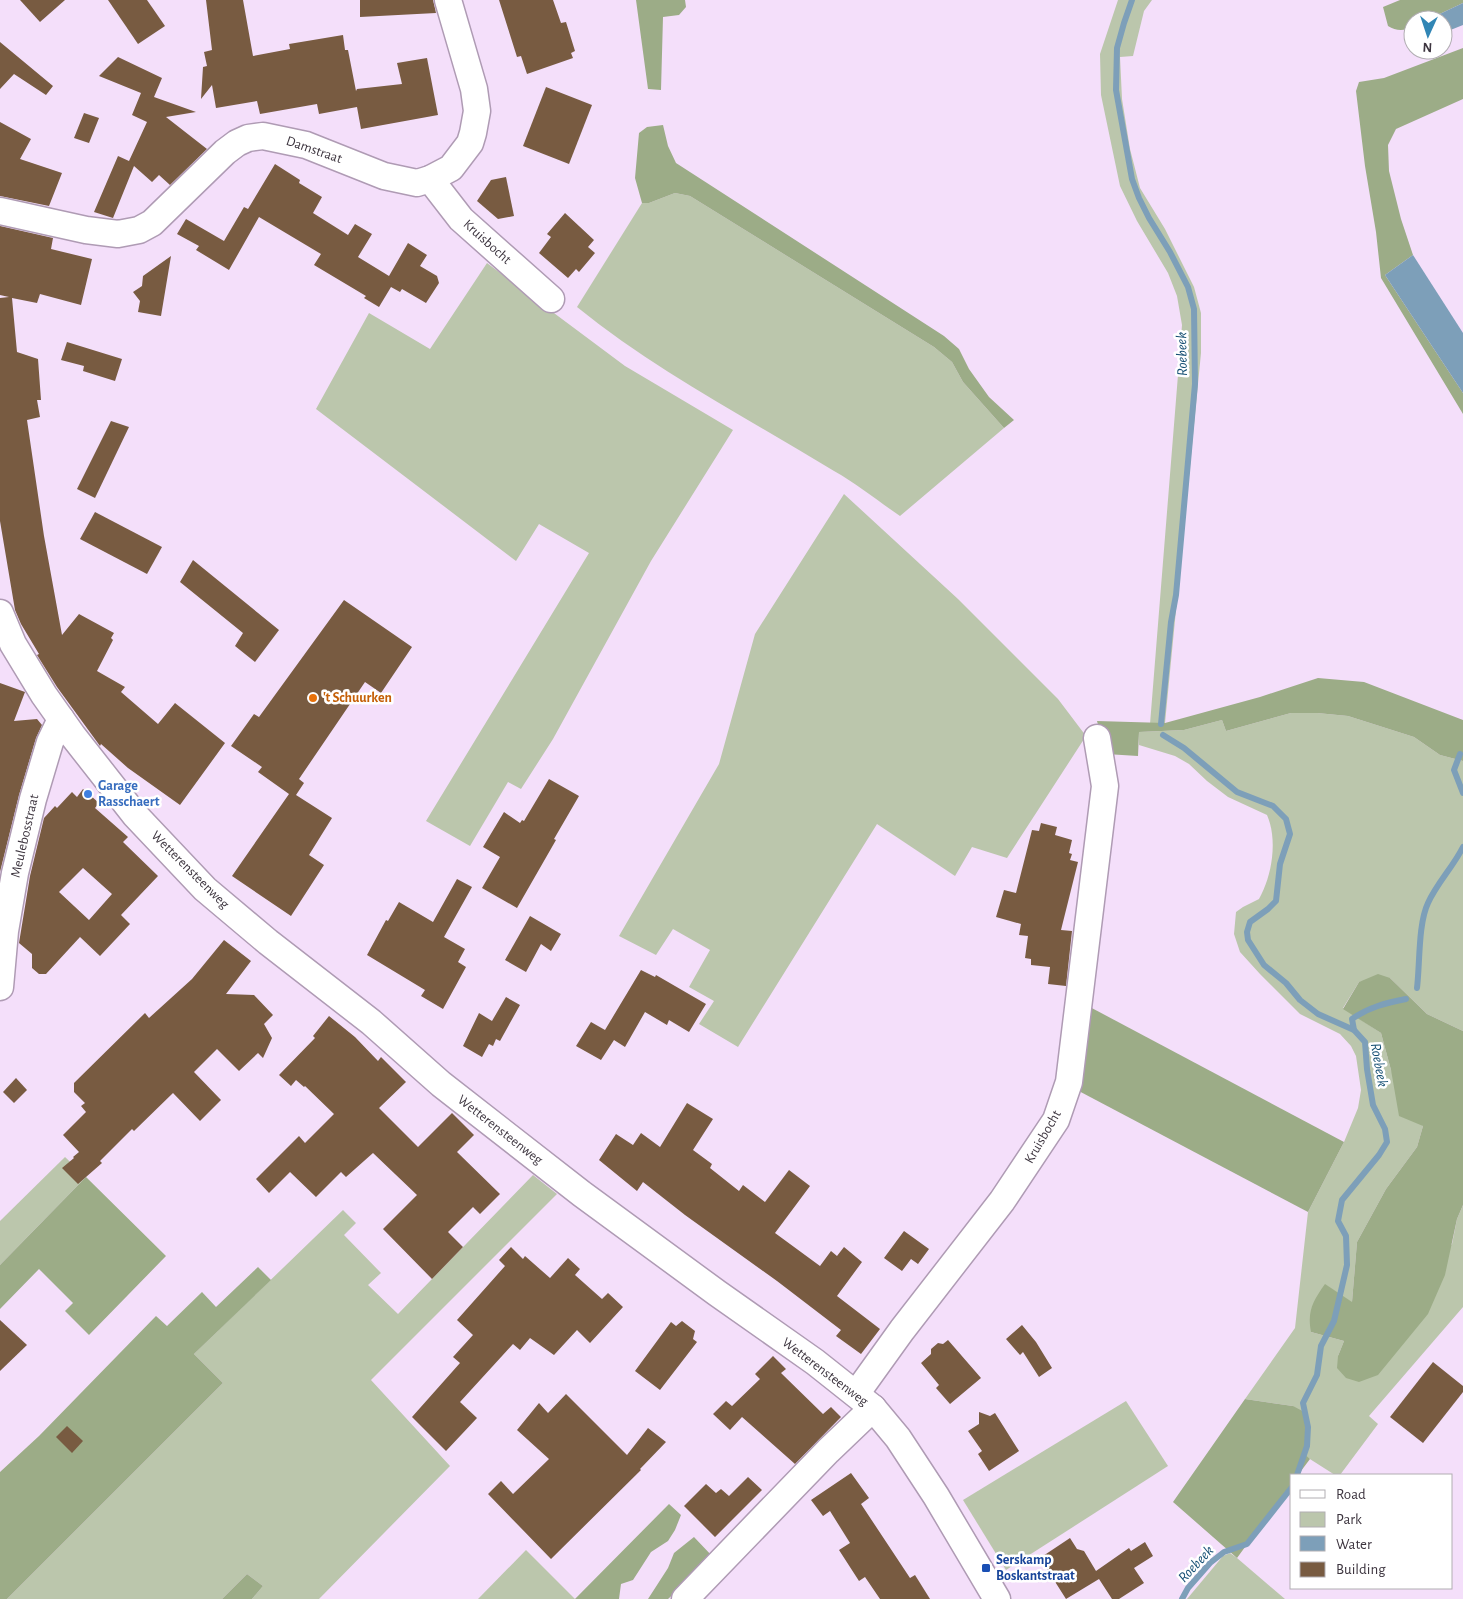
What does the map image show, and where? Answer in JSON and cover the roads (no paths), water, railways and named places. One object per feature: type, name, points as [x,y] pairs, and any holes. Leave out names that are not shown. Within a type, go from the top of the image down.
[{"type":"street","name":"Damstraat","points":[[0,211],[86,230],[118,234],[139,230],[152,223],[225,152],[248,138],[263,136],[306,145],[384,176],[417,183],[430,179],[451,168],[470,143],[477,111],[474,89],[448,0]]},
{"type":"street","name":"Kruisbocht","points":[[430,179],[462,219],[551,299]]},
{"type":"street","name":"Wetterensteenweg","points":[[0,613],[6,649],[135,816],[205,889],[261,936],[371,1022],[441,1084],[582,1194],[864,1401],[898,1438],[936,1496],[997,1599]]},
{"type":"street","name":"Meulebosstraat","points":[[0,987],[5,931],[15,873],[33,799],[50,742],[61,720]]},
{"type":"street","name":"Kruisbocht","points":[[685,1599],[828,1451],[864,1401],[902,1330],[1002,1201],[1056,1120],[1069,1082],[1105,786],[1097,738]]},
{"type":"water","points":[[1463,3],[1463,25],[1453,29],[1453,10],[1448,10]]},
{"type":"water","points":[[1413,255],[1463,333],[1463,393],[1385,275]]},
{"type":"waterway","name":"Roebeek","points":[[1132,0],[1117,48],[1116,90],[1132,179],[1149,218],[1170,252],[1188,287],[1194,309],[1195,384],[1176,595],[1171,622],[1161,724]]},
{"type":"waterway","name":"Roebeek","points":[[1163,735],[1184,748],[1237,792],[1273,806],[1286,819],[1290,834],[1280,864],[1276,901],[1250,922],[1247,932],[1248,940],[1264,965],[1286,983],[1300,1000],[1318,1014],[1354,1030],[1365,1042],[1373,1105],[1385,1129],[1387,1142],[1379,1155],[1342,1200],[1338,1221],[1346,1236],[1347,1265],[1334,1321],[1321,1346],[1317,1375],[1303,1403],[1308,1427],[1307,1446],[1297,1474]]},
{"type":"waterway","points":[[1460,754],[1454,770],[1463,793]]},
{"type":"waterway","points":[[1417,988],[1422,922],[1425,912],[1440,882],[1463,847]]},
{"type":"waterway","points":[[1354,1030],[1352,1019],[1358,1015],[1378,1006],[1406,999]]},
{"type":"waterway","name":"Roebeek","points":[[1182,1599],[1188,1588],[1210,1563],[1224,1552],[1247,1544],[1290,1490]]},
{"type":"place","name":"'t Schuurken","points":[[313,698]]},
{"type":"place","name":"Garage Rasschaert","points":[[88,794]]},
{"type":"place","name":"Serskamp Boskantstraat","points":[[986,1568]]}]
